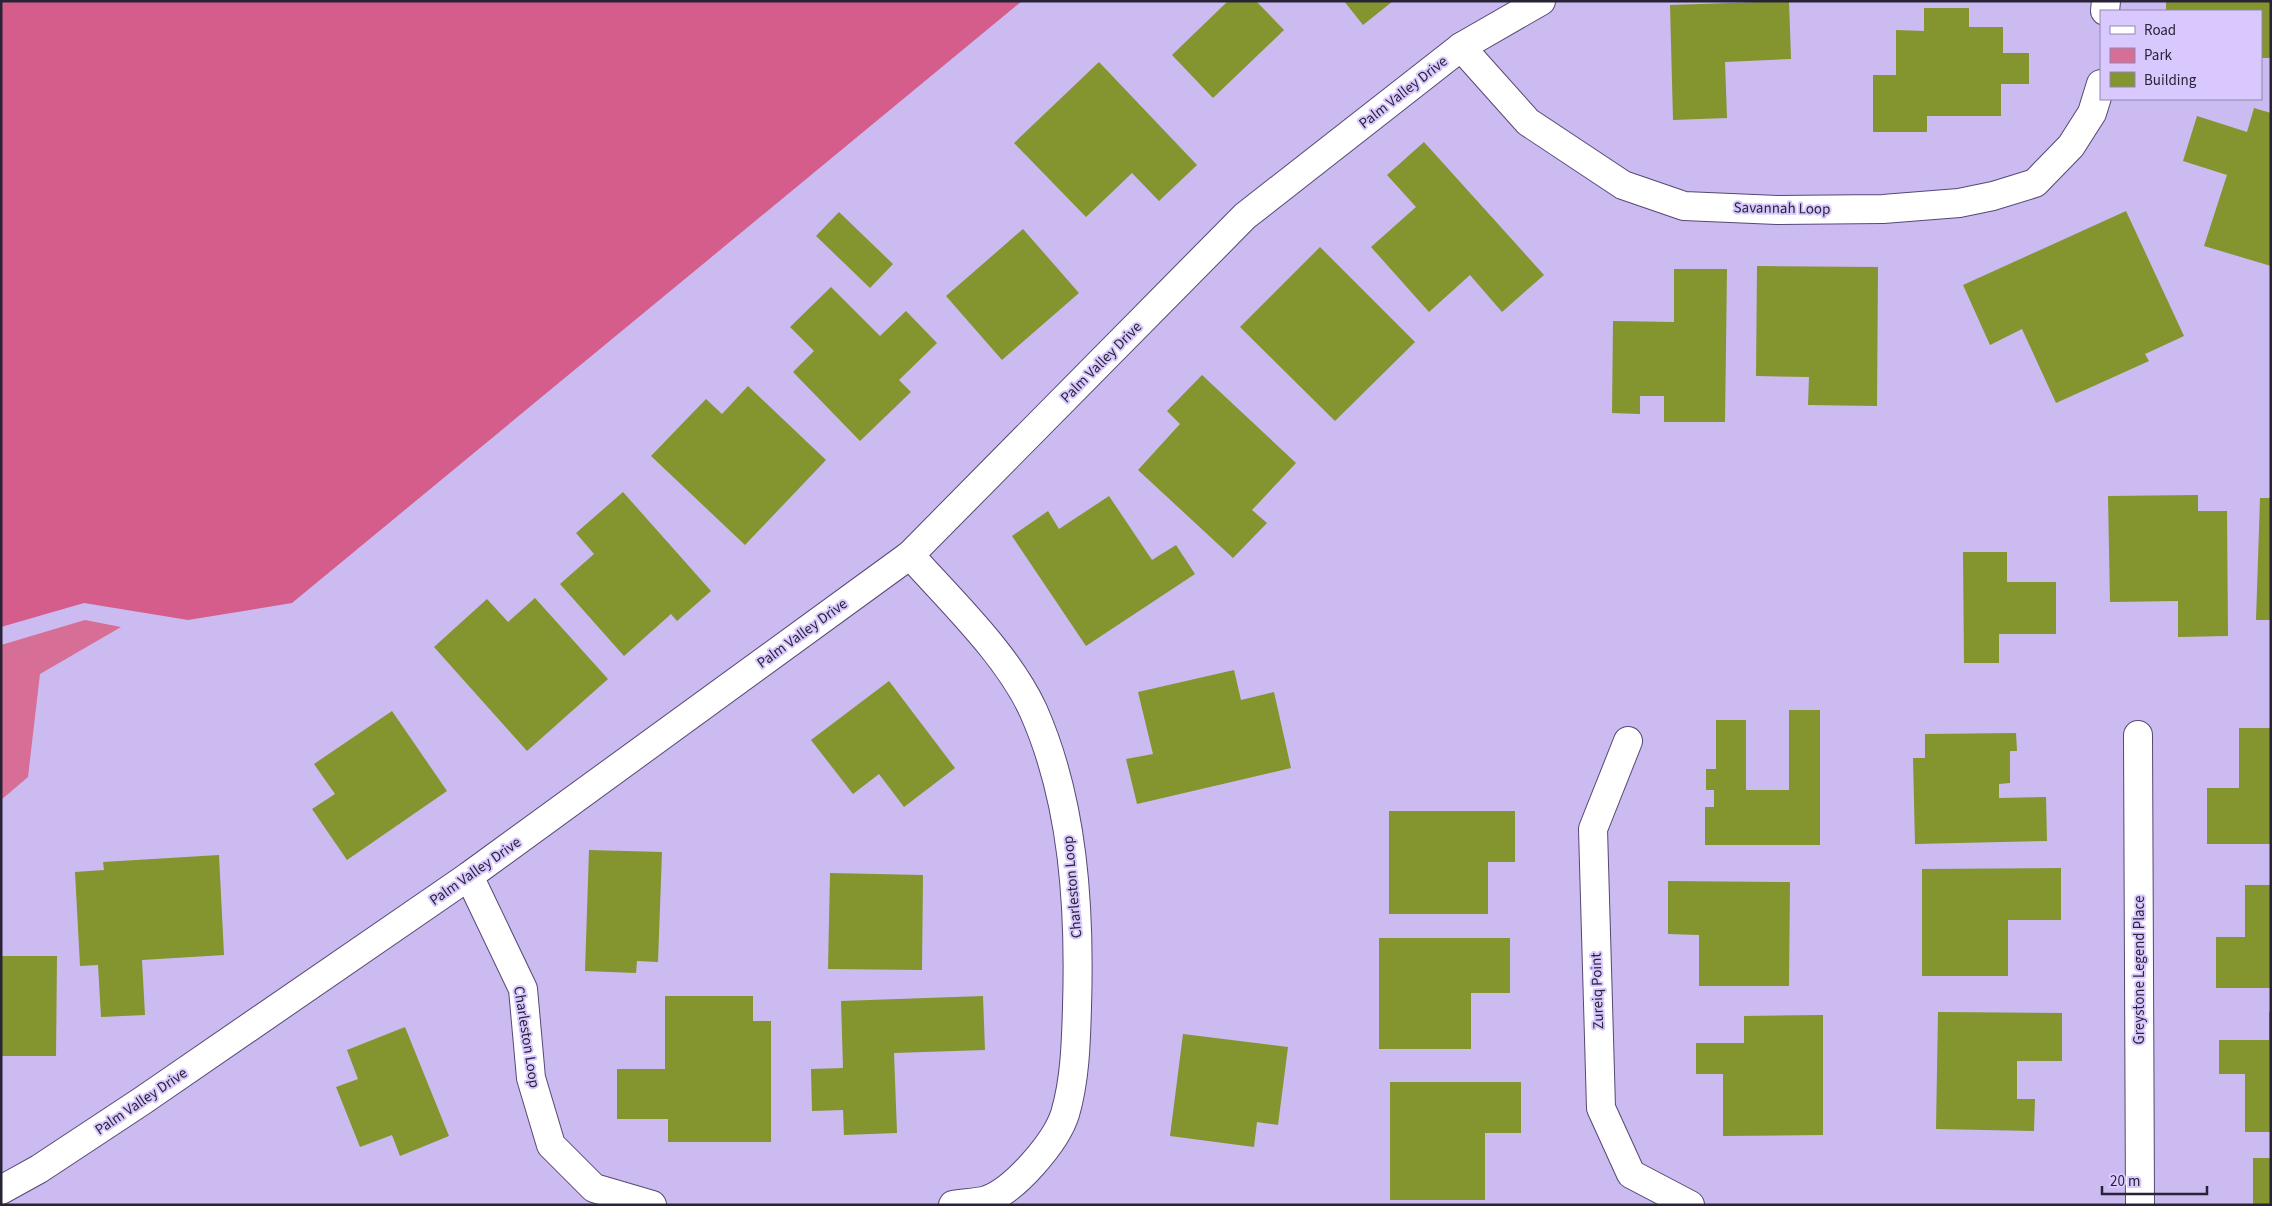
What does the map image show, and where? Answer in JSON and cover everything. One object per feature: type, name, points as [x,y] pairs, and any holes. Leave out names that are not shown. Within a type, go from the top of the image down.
[{"type":"street","name":"Palm Valley Drive","points":[[1,1190],[39,1170],[142,1101],[469,876],[910,554],[1246,216],[1461,47],[1541,1]]},
{"type":"street","name":"Savannah Loop","points":[[1461,47],[1528,122],[1623,185],[1684,206],[1777,210],[1883,209],[1959,202],[1994,196],[2035,183],[2071,146],[2092,113],[2100,87]]},
{"type":"street","name":"Charleston Loop","points":[[910,554],[1010,669],[1033,710],[1064,810],[1076,911],[1078,982],[1076,1039],[1071,1084],[1064,1115],[1052,1139],[1020,1179],[987,1200],[953,1205]]},
{"type":"street","name":"Greystone Legend Place","points":[[2138,736],[2140,1205]]},
{"type":"street","name":"Zureiq Point","points":[[1628,741],[1592,829],[1601,1108],[1631,1174],[1690,1205]]},
{"type":"street","name":"Charleston Loop","points":[[469,876],[523,989],[531,1078],[551,1145],[594,1188],[652,1205]]},
{"type":"green space","points":[[85,620],[121,627],[40,674],[28,777],[1,800],[1,645]]},
{"type":"shaded area","points":[[1,1],[1022,1],[292,603],[188,620],[84,603],[1,627]]},
{"type":"building","points":[[1228,1],[1256,1],[1284,30],[1213,98],[1172,55]]},
{"type":"building","points":[[1344,1],[1393,1],[1363,25]]},
{"type":"building","points":[[1789,1],[1791,59],[1725,62],[1727,118],[1673,120],[1670,5]]},
{"type":"building","points":[[2166,1],[2271,1],[2271,58],[2262,58],[2262,10],[2166,10]]},
{"type":"building","points":[[1924,8],[1969,8],[1969,27],[2003,27],[2003,53],[2029,53],[2029,84],[2001,84],[2001,116],[1927,116],[1927,132],[1873,132],[1873,75],[1896,75],[1896,30],[1924,31]]},
{"type":"building","points":[[1099,62],[1197,165],[1159,201],[1132,173],[1086,217],[1014,143]]},
{"type":"building","points":[[2254,108],[2271,113],[2271,266],[2204,246],[2227,175],[2183,161],[2197,116],[2247,132]]},
{"type":"building","points":[[1424,142],[1544,275],[1502,312],[1470,275],[1429,312],[1371,247],[1416,207],[1387,175]]},
{"type":"building","points":[[2126,211],[2184,336],[2145,354],[2149,361],[2056,403],[2022,329],[1990,345],[1963,285]]},
{"type":"building","points":[[839,212],[893,264],[870,288],[816,236]]},
{"type":"building","points":[[1023,229],[1079,293],[1002,360],[946,296]]},
{"type":"building","points":[[1320,247],[1415,342],[1335,421],[1240,327]]},
{"type":"building","points":[[1757,266],[1878,267],[1877,406],[1808,405],[1809,377],[1756,376]]},
{"type":"building","points":[[1674,269],[1727,269],[1725,422],[1664,422],[1664,396],[1640,396],[1640,414],[1612,413],[1613,321],[1674,322]]},
{"type":"building","points":[[831,287],[880,336],[906,311],[937,343],[899,380],[911,392],[860,441],[793,372],[814,351],[790,327]]},
{"type":"building","points":[[1202,375],[1296,463],[1252,510],[1267,523],[1233,558],[1138,470],[1180,424],[1167,411]]},
{"type":"building","points":[[748,386],[826,460],[745,545],[651,456],[706,399],[722,414]]},
{"type":"building","points":[[623,492],[711,591],[677,621],[671,614],[624,656],[560,584],[594,554],[576,533]]},
{"type":"building","points":[[2198,495],[2198,511],[2227,511],[2228,636],[2178,637],[2178,601],[2110,602],[2108,496]]},
{"type":"building","points":[[1109,496],[1152,560],[1176,545],[1195,574],[1086,646],[1012,536],[1048,511],[1059,529]]},
{"type":"building","points":[[2260,498],[2271,498],[2271,620],[2256,620]]},
{"type":"building","points":[[1963,552],[2007,552],[2007,582],[2056,582],[2056,634],[1999,634],[1999,663],[1964,663]]},
{"type":"building","points":[[535,598],[608,679],[527,751],[434,647],[487,599],[508,622]]},
{"type":"building","points":[[1234,670],[1241,700],[1274,692],[1291,768],[1137,804],[1126,759],[1153,754],[1138,692]]},
{"type":"building","points":[[889,681],[955,768],[904,807],[879,774],[853,794],[811,740]]},
{"type":"building","points":[[1789,710],[1820,710],[1820,845],[1705,845],[1705,807],[1714,807],[1714,790],[1706,790],[1706,769],[1716,769],[1716,720],[1746,720],[1746,790],[1789,790]]},
{"type":"building","points":[[392,711],[447,791],[347,860],[312,809],[335,794],[314,764]]},
{"type":"building","points":[[2239,728],[2271,728],[2271,844],[2207,844],[2207,788],[2239,788]]},
{"type":"building","points":[[2016,733],[2017,751],[2010,751],[2010,783],[1999,784],[1999,798],[2046,797],[2047,841],[1915,844],[1913,758],[1925,758],[1925,734]]},
{"type":"building","points":[[1389,811],[1515,811],[1515,862],[1488,862],[1488,914],[1389,914]]},
{"type":"building","points":[[589,850],[662,852],[658,962],[637,961],[636,973],[585,971]]},
{"type":"building","points":[[219,855],[224,955],[142,960],[145,1015],[101,1017],[98,965],[80,966],[75,872],[104,870],[103,862]]},
{"type":"building","points":[[2061,868],[2061,920],[2008,920],[2008,976],[1922,976],[1922,869]]},
{"type":"building","points":[[830,873],[923,875],[922,970],[828,969]]},
{"type":"building","points":[[1668,881],[1790,882],[1789,986],[1699,986],[1699,935],[1668,934]]},
{"type":"building","points":[[2245,885],[2271,885],[2271,988],[2216,988],[2216,937],[2245,937]]},
{"type":"building","points":[[1379,938],[1510,938],[1510,993],[1471,993],[1471,1049],[1379,1049]]},
{"type":"building","points":[[1,956],[57,956],[56,1056],[1,1056]]},
{"type":"building","points":[[665,996],[753,996],[753,1021],[771,1021],[771,1142],[668,1142],[668,1119],[617,1119],[617,1069],[665,1069]]},
{"type":"building","points":[[983,996],[985,1050],[894,1053],[897,1133],[844,1135],[843,1110],[812,1111],[811,1069],[843,1068],[841,1001]]},
{"type":"building","points":[[1938,1012],[2062,1013],[2062,1061],[2017,1061],[2017,1099],[2035,1099],[2034,1131],[1936,1129]]},
{"type":"building","points":[[2269,1012],[2271,1012],[2271,1132],[2245,1132],[2245,1074],[2219,1074],[2219,1040],[2269,1040]]},
{"type":"building","points":[[1823,1015],[1823,1135],[1723,1136],[1723,1074],[1696,1074],[1696,1043],[1744,1043],[1744,1016]]},
{"type":"building","points":[[405,1027],[449,1136],[400,1156],[392,1135],[360,1147],[336,1087],[358,1079],[347,1050]]},
{"type":"building","points":[[1183,1034],[1288,1047],[1278,1125],[1257,1122],[1254,1147],[1170,1136]]},
{"type":"building","points":[[1390,1082],[1521,1082],[1521,1133],[1485,1133],[1485,1200],[1390,1200]]},
{"type":"building","points":[[2253,1158],[2271,1158],[2271,1205],[2253,1205]]}]
